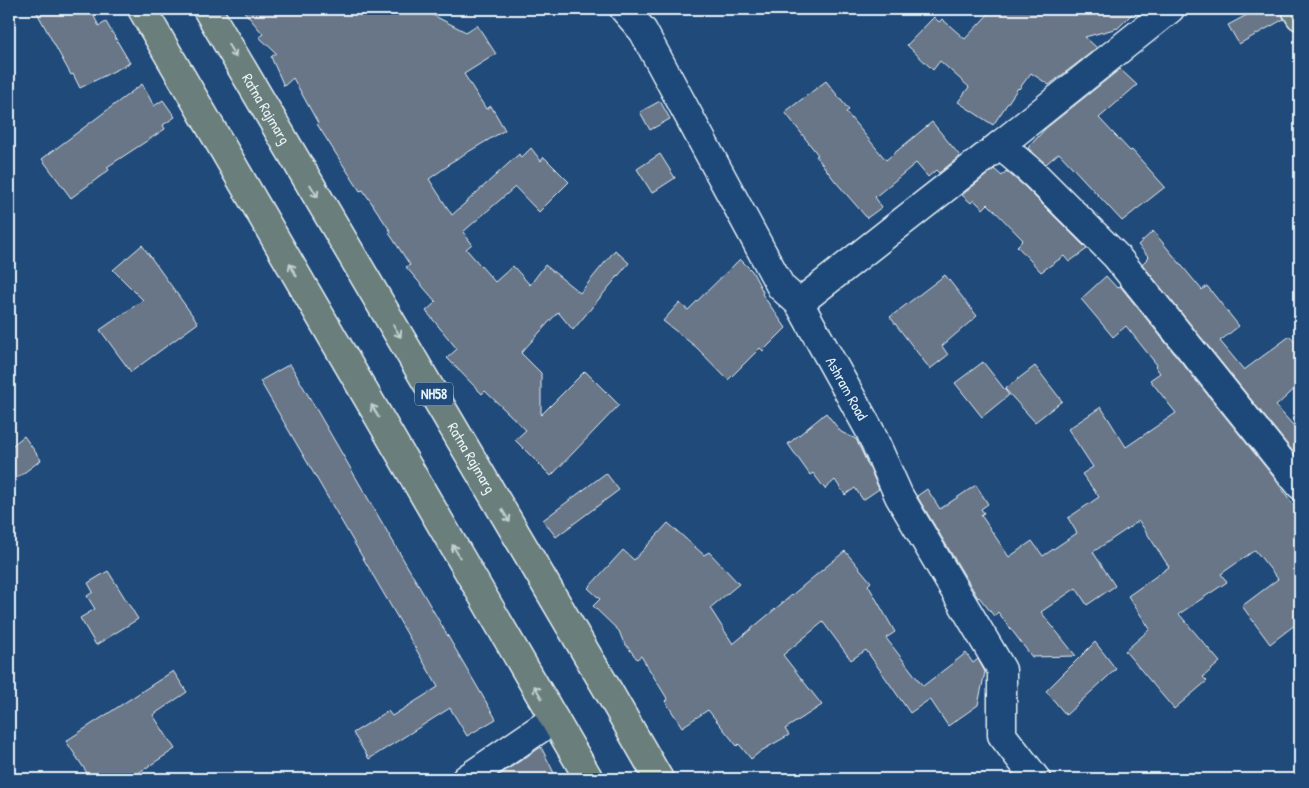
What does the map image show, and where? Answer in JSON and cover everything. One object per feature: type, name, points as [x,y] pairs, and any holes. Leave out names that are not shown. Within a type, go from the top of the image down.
[{"type":"main road","points":[[142,9],[589,779]]},
{"type":"main road","name":"Ratna Rajmarg","points":[[207,9],[659,779]]},
{"type":"main road","points":[[1296,9],[1300,16]]},
{"type":"street","name":"Ashram Road","points":[[624,9],[643,32],[781,287],[798,303],[870,431],[899,496],[1002,670],[1002,735],[1036,779]]},
{"type":"street","points":[[798,303],[1170,9]]},
{"type":"street","points":[[1000,145],[1035,175],[1116,256],[1300,485]]},
{"type":"street","points":[[466,779],[554,719]]},
{"type":"building","points":[[35,9],[90,9],[99,26],[106,22],[130,63],[80,88]]},
{"type":"building","points":[[242,9],[421,9],[466,32],[477,25],[496,54],[464,74],[486,109],[491,106],[505,130],[448,164],[429,179],[452,215],[519,154],[521,158],[531,148],[541,161],[544,157],[569,182],[539,212],[515,187],[463,232],[472,244],[466,249],[495,282],[513,266],[530,285],[545,265],[580,293],[615,250],[629,263],[573,330],[558,312],[521,353],[541,373],[541,415],[585,371],[619,405],[551,476],[515,440],[526,430],[485,391],[482,394],[447,358],[457,349],[426,311],[436,302],[406,267],[410,265],[389,233],[391,232],[363,190],[360,191],[317,124],[293,78],[284,86],[271,57],[276,53],[259,37],[263,34]]},
{"type":"building","points":[[993,9],[1137,9],[1118,28],[1085,37],[1097,48],[1049,85],[1031,73],[1018,88],[993,125],[958,102],[969,87],[940,61],[933,70],[907,45],[934,17],[939,22],[942,19],[965,39]]},
{"type":"building","points":[[1258,9],[1280,9],[1284,19],[1239,44],[1228,25]]},
{"type":"building","points":[[1120,69],[1137,85],[1099,118],[1130,151],[1132,150],[1165,187],[1122,221],[1059,153],[1046,164],[1028,148],[1045,129]]},
{"type":"building","points":[[826,81],[849,110],[846,112],[886,160],[932,122],[960,156],[939,173],[936,170],[928,177],[916,163],[875,197],[882,207],[867,218],[835,181],[785,112]]},
{"type":"building","points":[[142,84],[154,106],[163,100],[175,117],[163,125],[165,129],[107,167],[109,170],[71,198],[42,159]]},
{"type":"building","points":[[660,101],[670,119],[650,130],[640,112]]},
{"type":"building","points":[[660,154],[675,178],[652,193],[637,169]]},
{"type":"building","points":[[994,169],[1002,176],[1006,171],[1024,186],[1087,249],[1069,262],[1064,256],[1041,272],[1017,246],[1023,240],[988,204],[983,209],[974,200],[971,203],[962,195]]},
{"type":"building","points":[[1153,231],[1202,290],[1207,286],[1239,326],[1220,341],[1244,370],[1290,336],[1300,349],[1300,384],[1276,406],[1300,433],[1300,450],[1295,454],[1142,264],[1149,257],[1138,245]]},
{"type":"building","points":[[142,245],[198,323],[131,372],[100,330],[143,300],[113,270]]},
{"type":"building","points":[[740,259],[752,271],[763,292],[762,294],[786,328],[763,351],[760,348],[728,380],[696,347],[663,321],[679,303],[688,310]]},
{"type":"building","points":[[945,275],[977,316],[942,346],[948,355],[930,369],[890,317]]},
{"type":"building","points":[[1106,276],[1117,288],[1120,286],[1272,475],[1300,514],[1300,621],[1270,644],[1242,606],[1278,579],[1255,550],[1221,574],[1227,582],[1179,614],[1220,662],[1203,677],[1207,681],[1174,709],[1125,651],[1150,629],[1128,596],[1169,567],[1139,521],[1093,552],[1115,586],[1087,605],[1076,588],[1041,612],[1076,656],[1032,657],[998,612],[994,616],[978,598],[917,496],[927,489],[940,509],[976,485],[988,504],[981,509],[984,513],[981,515],[1009,557],[1032,541],[1043,556],[1077,533],[1068,518],[1099,497],[1082,474],[1093,467],[1068,429],[1101,407],[1126,447],[1176,413],[1150,380],[1160,373],[1155,366],[1157,365],[1126,326],[1113,337],[1081,299]]},
{"type":"building","points":[[983,362],[1009,395],[982,417],[955,383]]},
{"type":"building","points":[[290,364],[496,719],[467,736],[450,708],[369,759],[353,733],[388,711],[392,716],[438,687],[260,381]]},
{"type":"building","points":[[1035,366],[1062,401],[1035,422],[1005,389]]},
{"type":"building","points":[[826,413],[841,432],[856,439],[879,489],[863,500],[855,488],[845,495],[835,480],[825,489],[813,473],[810,475],[788,444]]},
{"type":"building","points":[[24,436],[41,460],[9,484],[9,448]]},
{"type":"building","points":[[606,473],[619,490],[556,537],[543,520]]},
{"type":"building","points":[[668,523],[704,555],[709,552],[739,584],[710,608],[733,644],[845,551],[871,582],[868,585],[895,632],[886,638],[923,686],[966,653],[973,663],[978,659],[985,672],[978,705],[948,726],[930,699],[910,713],[866,650],[851,660],[823,622],[783,655],[822,705],[785,729],[789,735],[751,759],[739,744],[737,746],[708,710],[682,727],[665,701],[668,700],[641,656],[637,659],[623,641],[619,631],[593,606],[600,599],[588,588],[623,550],[634,560]]},
{"type":"building","points":[[108,571],[138,619],[96,645],[80,618],[95,609],[87,596],[93,592],[88,583]]},
{"type":"building","points":[[1095,642],[1116,669],[1066,715],[1046,691]]},
{"type":"building","points":[[173,671],[187,692],[153,715],[175,749],[129,779],[91,779],[66,741]]},
{"type":"building","points":[[541,747],[557,779],[493,779]]}]
